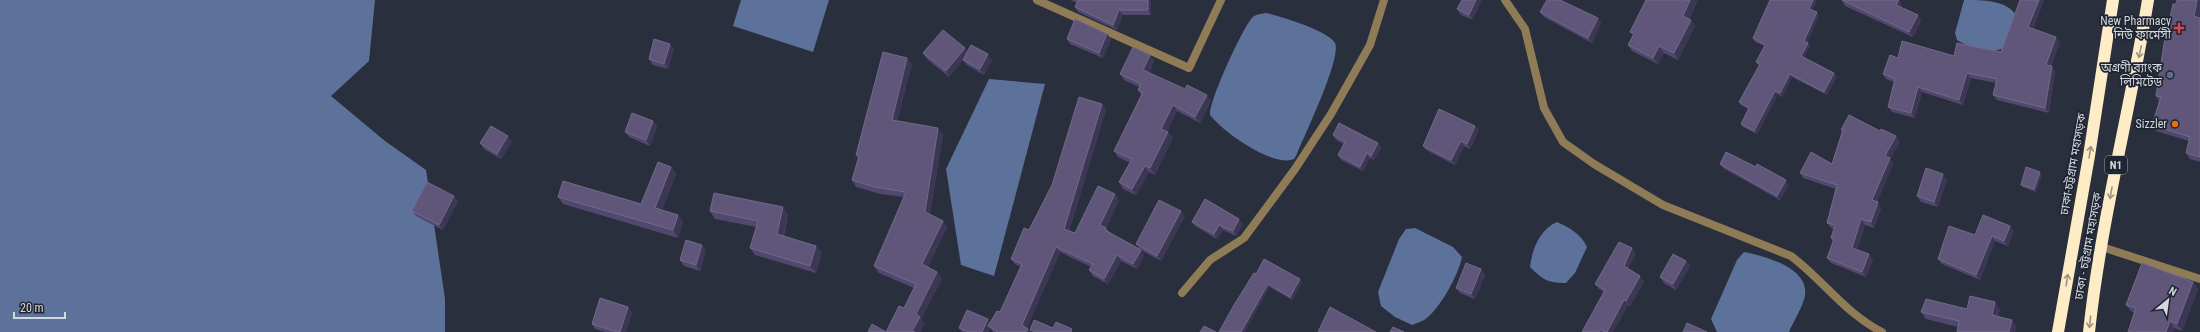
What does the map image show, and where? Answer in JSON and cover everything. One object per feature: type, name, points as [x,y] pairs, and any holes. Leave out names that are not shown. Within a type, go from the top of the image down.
[{"type":"highway","name":"ঢাকা-চট্টগ্রাম মহাসড়ক","points":[[2058,332],[2089,156],[2113,0]]},
{"type":"highway","name":"ঢাকা - চট্টগ্রাম মহাসড়ক","points":[[2089,332],[2116,162],[2141,46],[2148,0]]},
{"type":"street","points":[[1037,0],[1189,68],[1221,0]]},
{"type":"street","points":[[1182,293],[1210,260],[1244,238],[1295,169],[1331,114],[1370,45],[1384,0]]},
{"type":"street","points":[[1505,0],[1525,29],[1544,108],[1563,142],[1594,164],[1663,204],[1791,256],[1808,270],[1848,310],[1882,332]]},
{"type":"street","points":[[2102,247],[2200,279]]},
{"type":"water","points":[[0,0],[375,0],[369,61],[331,96],[385,141],[426,170],[445,299],[445,332],[0,332]]},
{"type":"water","points":[[741,0],[829,0],[813,52],[733,26]]},
{"type":"water","points":[[1964,0],[1993,2],[2006,6],[2012,10],[2016,15],[2010,36],[2004,47],[2000,50],[1994,51],[1980,49],[1957,40],[1955,33]]},
{"type":"water","points":[[1266,13],[1282,17],[1314,29],[1331,38],[1335,43],[1336,51],[1328,80],[1294,159],[1285,160],[1274,158],[1261,153],[1225,130],[1210,115],[1211,107],[1220,81],[1247,25],[1253,17],[1258,14]]},
{"type":"water","points":[[989,79],[1045,84],[994,276],[961,265],[946,169]]},
{"type":"water","points":[[1557,222],[1575,232],[1582,238],[1587,247],[1575,273],[1566,283],[1546,280],[1530,267],[1538,240],[1546,229]]},
{"type":"water","points":[[1415,228],[1453,247],[1462,257],[1453,282],[1442,301],[1424,320],[1412,325],[1395,317],[1381,306],[1378,292],[1399,239],[1406,229]]},
{"type":"water","points":[[1744,252],[1774,260],[1784,265],[1800,277],[1804,286],[1805,295],[1801,308],[1789,332],[1717,332],[1711,319],[1737,260]]},
{"type":"building","points":[[1078,0],[1148,0],[1148,10],[1119,10],[1113,25],[1075,7]]},
{"type":"building","points":[[1462,0],[1476,0],[1469,15],[1457,9]]},
{"type":"building","points":[[1547,0],[1560,0],[1598,18],[1588,38],[1540,12]]},
{"type":"building","points":[[1646,0],[1690,0],[1683,16],[1691,20],[1674,53],[1659,46],[1653,58],[1628,45],[1634,34],[1630,32]]},
{"type":"building","points":[[1770,0],[1813,0],[1809,9],[1817,12],[1804,41],[1808,43],[1801,56],[1834,73],[1824,92],[1790,74],[1780,93],[1775,91],[1754,131],[1741,124],[1749,108],[1739,102],[1760,64],[1756,62],[1765,45],[1753,38]]},
{"type":"building","points":[[1842,0],[1899,0],[1896,5],[1918,15],[1909,32]]},
{"type":"building","points":[[2020,0],[2039,0],[2028,27],[2056,37],[2046,65],[2052,66],[2045,108],[1993,95],[1997,79],[1967,73],[1959,100],[1918,87],[1911,113],[1888,107],[1895,79],[1883,74],[1890,55],[1898,58],[1902,41],[1954,56],[1957,43],[2001,52]]},
{"type":"building","points":[[2177,0],[2197,0],[2194,16],[2200,18],[2200,157],[2186,153],[2190,137],[2152,125],[2161,97],[2156,96],[2164,44],[2173,4],[2176,4]]},
{"type":"building","points":[[1075,19],[1107,34],[1099,53],[1067,39]]},
{"type":"building","points":[[943,30],[965,48],[946,71],[923,53]]},
{"type":"building","points":[[654,39],[670,44],[664,64],[649,59]]},
{"type":"building","points":[[971,45],[988,54],[980,69],[963,60]]},
{"type":"building","points":[[1133,47],[1150,55],[1143,70],[1185,89],[1187,85],[1207,95],[1195,117],[1173,105],[1161,129],[1168,132],[1150,168],[1145,166],[1132,189],[1119,182],[1132,159],[1114,151],[1143,92],[1138,90],[1141,84],[1120,74]]},
{"type":"building","points":[[883,52],[907,58],[892,120],[938,128],[925,212],[943,221],[922,264],[937,272],[916,314],[920,317],[912,331],[915,332],[886,332],[899,306],[904,308],[916,284],[874,266],[906,192],[875,187],[852,180],[859,156],[856,155]]},
{"type":"building","points":[[1079,97],[1102,104],[1064,229],[1075,233],[1098,186],[1115,194],[1100,225],[1106,228],[1105,230],[1141,250],[1133,264],[1117,255],[1104,279],[1089,270],[1093,264],[1056,247],[1022,325],[1028,329],[1026,332],[998,332],[988,326],[997,311],[1000,312],[1022,264],[1011,259],[1024,228],[1029,230],[1052,185]]},
{"type":"building","points":[[1439,109],[1475,126],[1467,144],[1461,141],[1451,160],[1423,146]]},
{"type":"building","points":[[632,113],[653,121],[646,140],[625,132]]},
{"type":"building","points":[[1849,115],[1880,131],[1881,129],[1896,136],[1885,156],[1890,158],[1872,200],[1878,202],[1871,222],[1861,219],[1852,248],[1869,254],[1862,272],[1827,258],[1834,239],[1831,238],[1835,225],[1827,223],[1837,185],[1800,173],[1811,152],[1832,164],[1843,130],[1841,130]]},
{"type":"building","points":[[1339,123],[1378,143],[1371,156],[1367,153],[1360,167],[1338,155],[1345,142],[1333,135]]},
{"type":"building","points":[[491,126],[508,136],[497,154],[480,143]]},
{"type":"building","points":[[1726,152],[1756,167],[1757,164],[1786,180],[1777,196],[1720,164]]},
{"type":"building","points":[[658,162],[671,167],[655,208],[678,215],[673,230],[558,197],[563,181],[641,204]]},
{"type":"building","points":[[2026,167],[2040,172],[2034,189],[2021,185]]},
{"type":"building","points":[[1926,168],[1943,174],[1934,202],[1917,196]]},
{"type":"building","points":[[427,182],[454,196],[439,225],[412,211]]},
{"type":"building","points":[[714,193],[783,207],[777,234],[816,246],[810,266],[750,248],[758,221],[710,211]]},
{"type":"building","points":[[1205,199],[1239,219],[1233,231],[1219,225],[1214,234],[1192,222]]},
{"type":"building","points":[[1159,200],[1181,211],[1157,256],[1136,244]]},
{"type":"building","points":[[1983,215],[2010,226],[2004,241],[1992,236],[1976,275],[1938,259],[1949,226],[1975,235]]},
{"type":"building","points":[[686,240],[702,245],[696,265],[680,260]]},
{"type":"building","points":[[1619,242],[1632,248],[1624,266],[1640,276],[1626,301],[1624,300],[1607,332],[1600,329],[1599,332],[1582,332],[1605,290],[1595,284]]},
{"type":"building","points":[[1673,254],[1686,261],[1673,284],[1660,277]]},
{"type":"building","points":[[1264,259],[1300,279],[1290,297],[1268,284],[1241,332],[1219,332],[1234,305],[1254,273],[1256,274]]},
{"type":"building","points":[[1466,263],[1481,269],[1471,294],[1456,288]]},
{"type":"building","points":[[2142,263],[2193,282],[2177,324],[2170,321],[2166,332],[2128,332],[2136,308],[2126,305]]},
{"type":"building","points":[[1970,296],[1995,302],[1992,315],[2012,320],[2009,332],[1957,332],[1959,321],[1921,312],[1926,299],[1967,309]]},
{"type":"building","points":[[600,298],[628,307],[620,332],[592,324]]},
{"type":"building","points":[[1330,307],[1376,332],[1318,332]]},
{"type":"building","points":[[967,310],[988,319],[982,332],[969,332],[959,328]]},
{"type":"building","points":[[1034,320],[1053,328],[1056,322],[1072,329],[1071,332],[1035,332],[1030,330]]},
{"type":"building","points":[[1687,323],[1707,332],[1683,332]]},
{"type":"building","points":[[872,324],[886,332],[868,332]]},
{"type":"building","points":[[1204,326],[1216,332],[1200,332]]},
{"type":"building","points":[[1393,327],[1404,332],[1390,332]]},
{"type":"place","name":"New Pharmacy নিউ ফার্মেসী","points":[[2179,28]]},
{"type":"place","name":"অগ্রণী ব্যাংক লিমিটেড","points":[[2170,75]]},
{"type":"place","name":"Sizzler","points":[[2175,124]]}]
